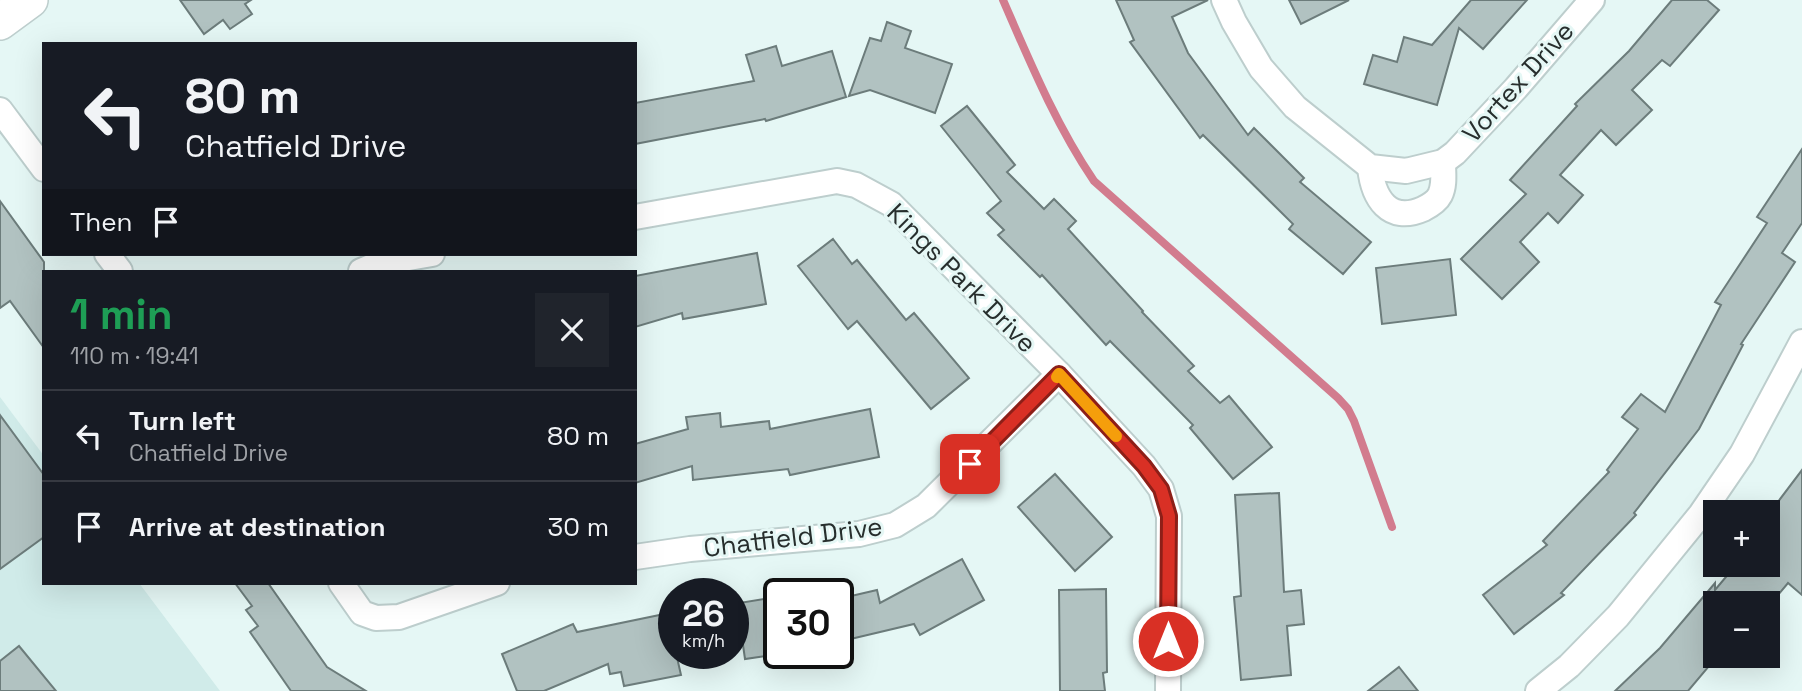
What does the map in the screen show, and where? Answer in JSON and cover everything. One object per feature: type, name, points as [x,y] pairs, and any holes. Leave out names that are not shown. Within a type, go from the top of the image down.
[{"type":"street","points":[[0,22],[30,0]]},
{"type":"street","points":[[1224,0],[1261,68],[1295,107],[1370,167]]},
{"type":"street","name":"Vortex Drive","points":[[1443,162],[1444,180],[1439,196],[1428,206],[1414,212],[1399,213],[1377,198],[1371,183],[1370,167],[1406,171],[1443,162],[1455,153],[1592,0]]},
{"type":"street","points":[[0,110],[42,166]]},
{"type":"street","name":"Kings Park Drive","points":[[637,217],[837,181],[856,185],[891,204],[1059,374],[1144,466],[1161,489],[1169,516],[1168,691]]},
{"type":"street","points":[[109,256],[119,270]]},
{"type":"street","points":[[363,270],[380,263],[420,256]]},
{"type":"street","points":[[1538,691],[1569,666],[1618,616],[1701,514],[1742,454],[1802,342]]},
{"type":"street","name":"Chatfield Drive","points":[[637,557],[690,549],[859,534],[895,525],[926,506],[1059,374]]},
{"type":"street","points":[[342,585],[362,613],[376,618],[399,617],[491,585]]},
{"type":"shaded area","points":[[0,397],[42,453],[42,585],[140,585],[220,691],[0,691]]},
{"type":"building","points":[[180,0],[251,0],[245,4],[252,14],[230,29],[223,20],[204,34]]},
{"type":"building","points":[[1116,0],[1208,0],[1172,17],[1188,53],[1248,135],[1254,128],[1304,178],[1300,182],[1371,242],[1343,274],[1289,229],[1293,224],[1203,135],[1200,138],[1130,42],[1134,40]]},
{"type":"building","points":[[1289,0],[1349,0],[1301,24]]},
{"type":"building","points":[[1471,0],[1527,0],[1483,49],[1459,28],[1437,105],[1364,84],[1373,55],[1397,62],[1404,37],[1432,45]]},
{"type":"building","points":[[1672,0],[1707,0],[1719,10],[1670,66],[1662,60],[1632,90],[1652,110],[1616,145],[1601,130],[1560,175],[1583,195],[1558,223],[1548,213],[1520,242],[1539,262],[1502,299],[1461,259],[1526,194],[1510,180],[1577,106],[1575,104],[1629,51]]},
{"type":"building","points":[[887,22],[911,31],[905,48],[952,64],[935,113],[870,90],[849,96],[870,38],[881,41]]},
{"type":"building","points":[[776,46],[782,66],[832,51],[846,97],[766,121],[765,119],[637,144],[637,103],[754,81],[746,55]]},
{"type":"building","points":[[967,106],[1015,165],[1007,172],[1044,209],[1054,199],[1076,221],[1068,229],[1194,366],[1188,371],[1220,403],[1229,396],[1272,447],[1233,479],[1190,428],[1193,425],[1110,341],[1106,345],[1042,275],[1040,277],[998,235],[1004,230],[987,213],[1001,201],[941,126]]},
{"type":"building","points":[[1802,149],[1802,223],[1782,253],[1795,262],[1741,344],[1743,345],[1699,429],[1634,513],[1636,515],[1561,593],[1564,595],[1514,634],[1483,595],[1547,545],[1543,541],[1609,472],[1607,470],[1638,429],[1622,417],[1641,394],[1665,412],[1721,305],[1715,302],[1767,223],[1757,217]]},
{"type":"building","points":[[0,201],[44,262],[42,345],[10,301],[0,308]]},
{"type":"building","points":[[833,239],[852,264],[857,260],[906,320],[914,313],[969,378],[931,409],[857,321],[848,329],[798,266]]},
{"type":"building","points":[[757,253],[766,304],[683,319],[682,313],[637,326],[637,276]]},
{"type":"building","points":[[1450,259],[1456,315],[1382,324],[1376,268]]},
{"type":"building","points":[[870,409],[879,457],[790,475],[788,469],[693,480],[692,466],[637,482],[637,443],[688,429],[686,417],[720,413],[721,427],[769,421],[770,429]]},
{"type":"building","points":[[0,415],[42,472],[42,538],[0,569]]},
{"type":"building","points":[[1802,470],[1802,595],[1788,583],[1780,593],[1708,591],[1715,583],[1715,590],[1726,577],[1780,577],[1779,500]]},
{"type":"building","points":[[1055,474],[1112,537],[1075,571],[1018,507]]},
{"type":"building","points":[[1279,493],[1284,592],[1301,590],[1304,624],[1287,626],[1291,675],[1241,680],[1234,597],[1241,596],[1235,495]]},
{"type":"building","points":[[962,559],[984,600],[920,635],[914,624],[854,638],[854,595],[877,590],[880,603]]},
{"type":"building","points":[[236,585],[269,585],[327,667],[366,691],[291,691],[250,632],[258,626],[246,610],[252,606]]},
{"type":"building","points":[[1106,589],[1107,672],[1103,673],[1105,691],[1060,691],[1059,590]]},
{"type":"building","points":[[1703,597],[1703,668],[1707,668],[1688,691],[1615,691],[1660,648]]},
{"type":"building","points":[[763,599],[763,656],[749,658],[749,601]]},
{"type":"building","points":[[658,615],[658,669],[680,669],[681,675],[624,686],[621,672],[610,674],[608,664],[544,691],[517,691],[502,654],[573,624],[577,632]]},
{"type":"building","points":[[19,646],[56,691],[0,691],[0,661]]},
{"type":"building","points":[[1399,667],[1418,691],[1368,691]]},
{"type":"waterway","points":[[1003,0],[1056,115],[1094,181],[1348,409],[1392,527]]},
{"type":"slow traffic","points":[[1057,377],[1059,374],[1116,436]]},
{"type":"route","points":[[970,464],[1059,374],[1144,466],[1161,489],[1169,516],[1168,641]]}]
